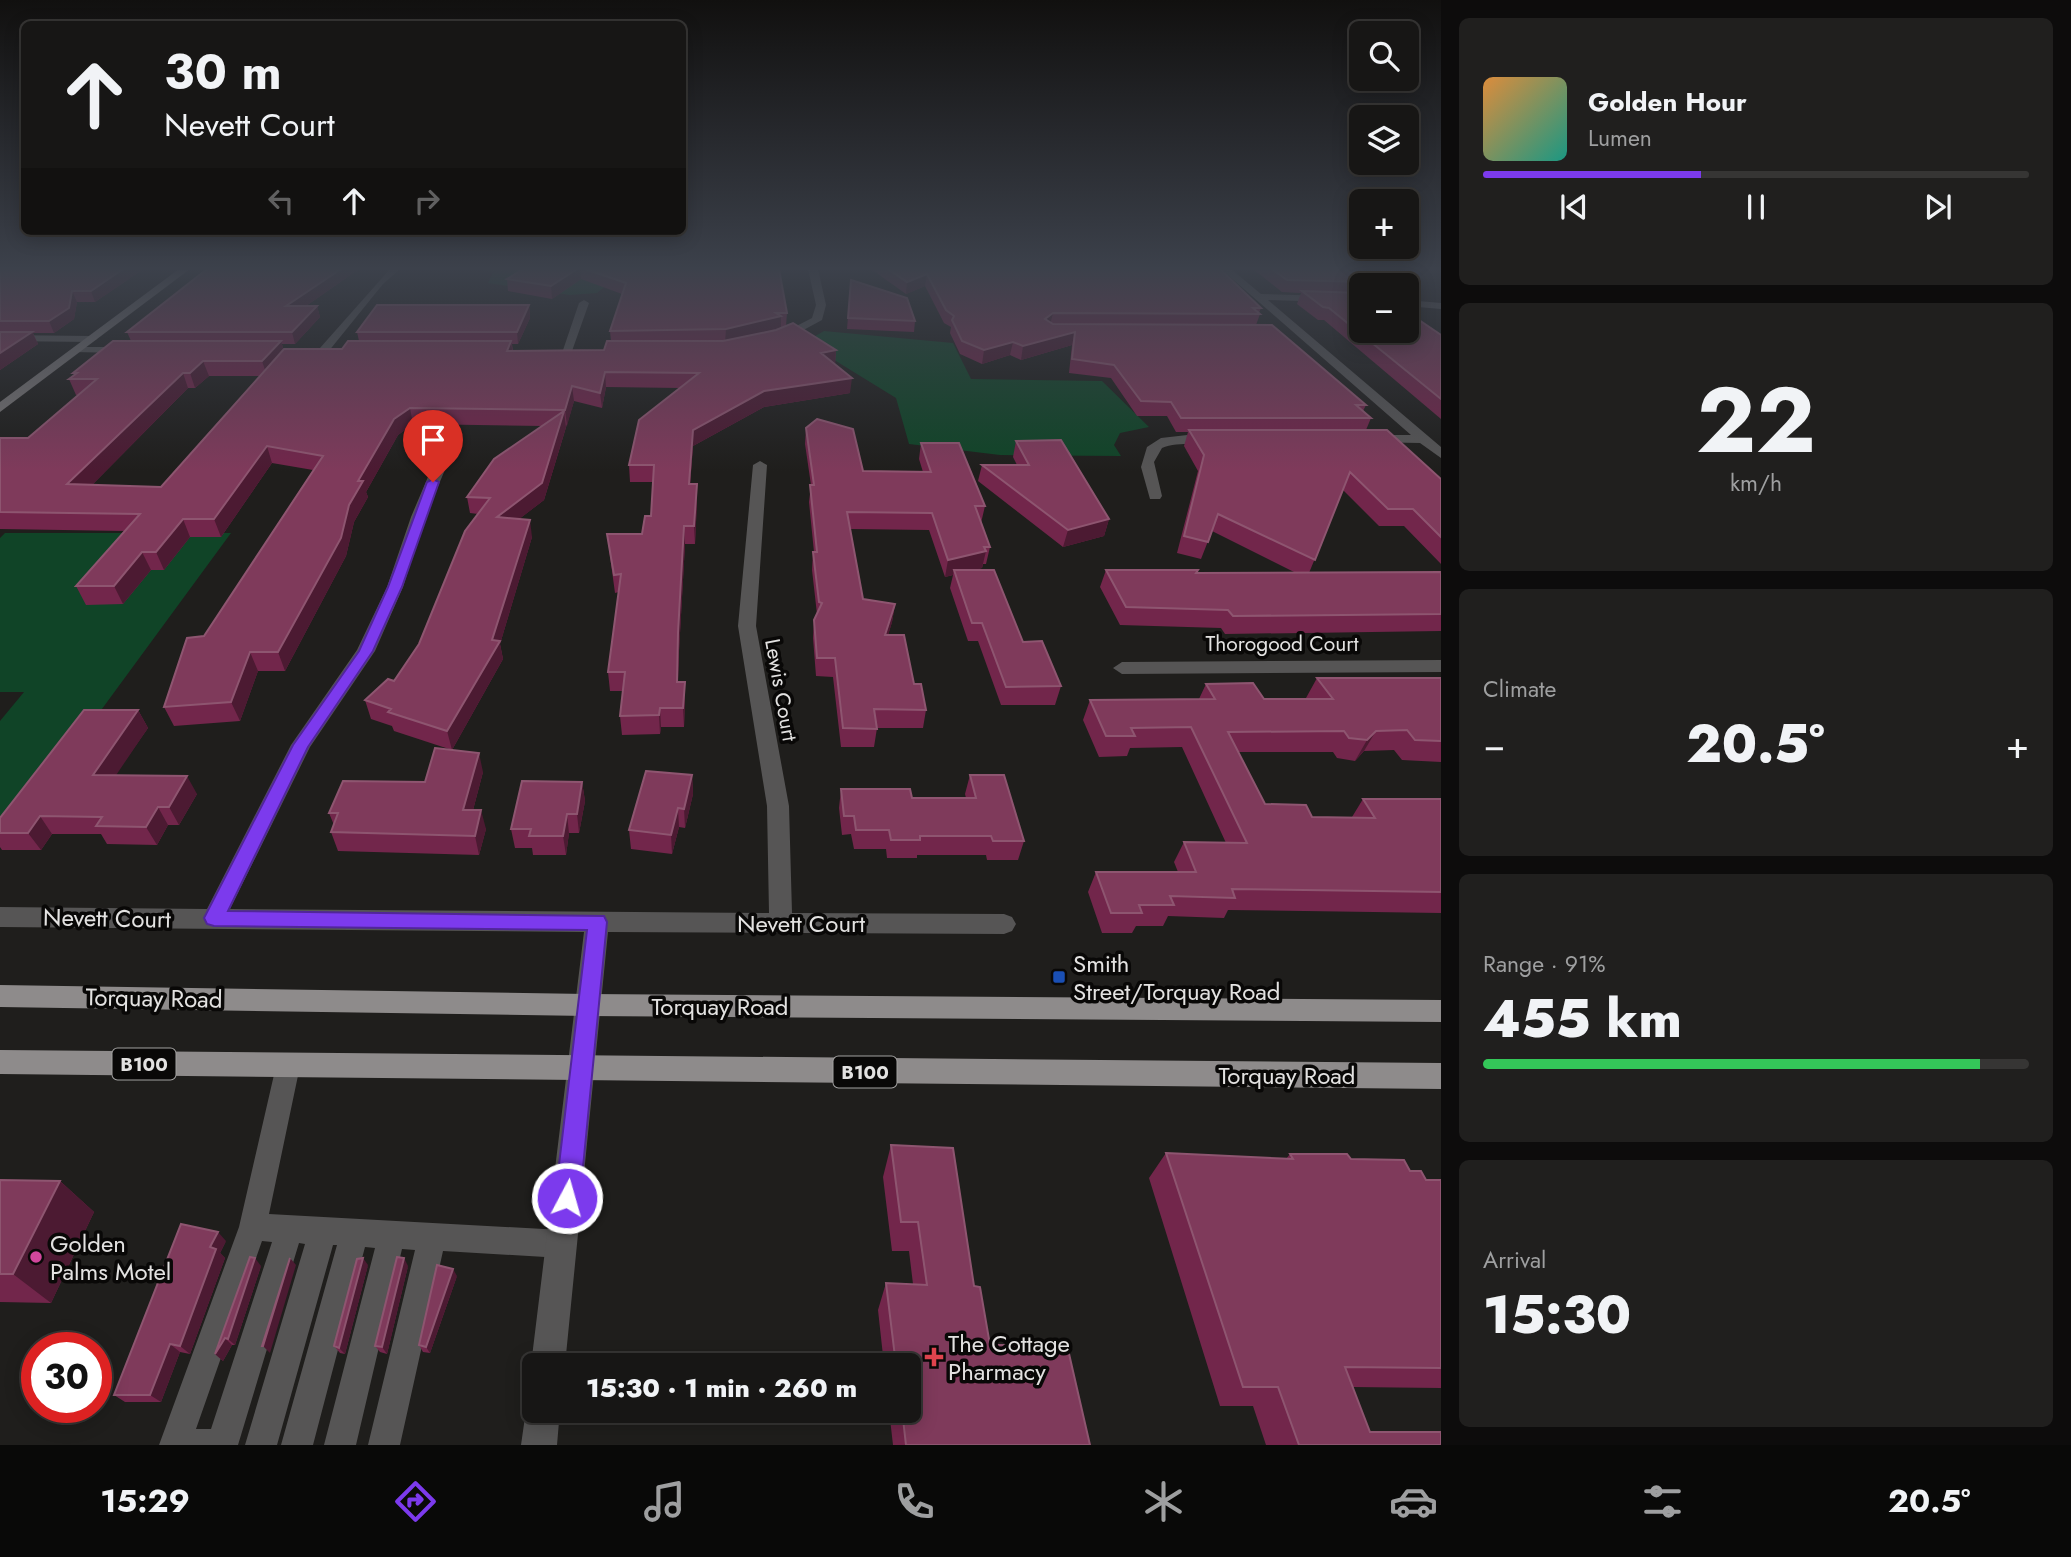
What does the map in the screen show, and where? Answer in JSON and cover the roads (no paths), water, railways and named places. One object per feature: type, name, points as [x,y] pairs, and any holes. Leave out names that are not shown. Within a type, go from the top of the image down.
[{"type":"main road","points":[[0,408],[95,336]]},
{"type":"main road","name":"Torquay Road","points":[[0,996],[587,1005],[1441,1012]]},
{"type":"main road","name":"Torquay Road","points":[[0,1062],[582,1070],[1441,1076]]},
{"type":"street","points":[[324,350],[335,336]]},
{"type":"street","points":[[566,351],[571,336]]},
{"type":"street","points":[[771,341],[785,336]]},
{"type":"street","points":[[1306,336],[1441,454]]},
{"type":"street","points":[[0,338],[92,339]]},
{"type":"street","points":[[77,350],[143,350]]},
{"type":"street","points":[[310,350],[337,350]]},
{"type":"street","points":[[553,351],[579,351]]},
{"type":"street","points":[[1155,496],[1148,459],[1152,451],[1174,439],[1231,438]]},
{"type":"street","points":[[1362,439],[1423,439]]},
{"type":"street","name":"Lewis Court","points":[[760,464],[747,626],[778,806],[781,923]]},
{"type":"street","points":[[214,918],[301,745],[366,651],[395,587],[418,517],[440,465]]},
{"type":"street","name":"Thorogood Court","points":[[1122,668],[1441,666]]},
{"type":"street","name":"Nevett Court","points":[[0,917],[1004,924]]},
{"type":"street","points":[[549,1353],[597,922]]},
{"type":"street","points":[[539,1445],[542,1423]]},
{"type":"lane","points":[[288,1066],[253,1227],[175,1444],[220,1445],[290,1229]]},
{"type":"lane","points":[[253,1227],[562,1244]]},
{"type":"lane","points":[[261,1445],[323,1230]]},
{"type":"lane","points":[[297,1445],[355,1232]]},
{"type":"lane","points":[[340,1445],[392,1234]]},
{"type":"lane","points":[[384,1445],[432,1236]]},
{"type":"place","name":"Smith Street/Torquay Road","points":[[1059,977]]},
{"type":"place","name":"Golden Palms Motel","points":[[36,1257]]},
{"type":"place","name":"The Cottage Pharmacy","points":[[934,1357]]}]
